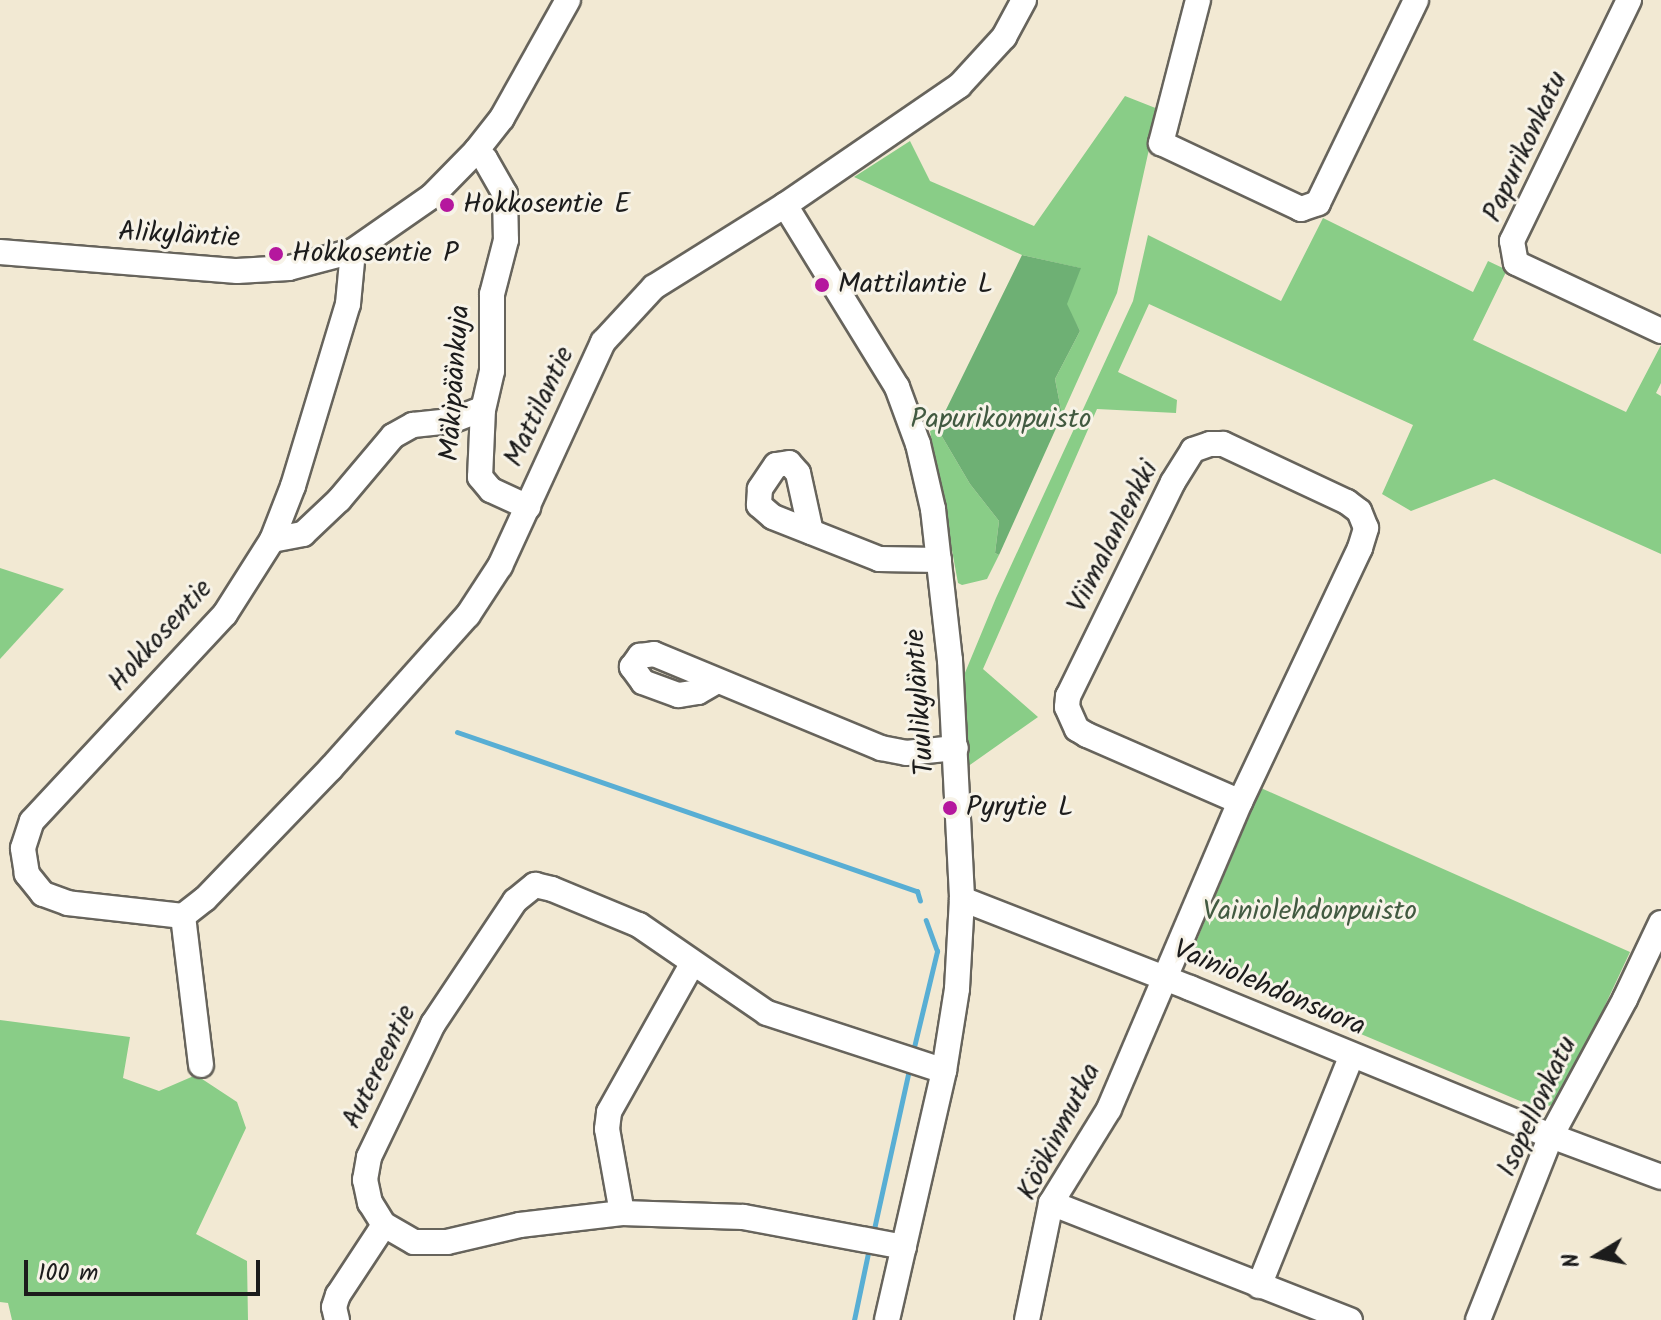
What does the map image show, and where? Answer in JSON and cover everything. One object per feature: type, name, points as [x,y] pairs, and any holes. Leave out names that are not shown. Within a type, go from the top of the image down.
[{"type":"street","name":"Alikyläntie","points":[[0,252],[237,271],[289,268],[353,251],[432,196],[476,151],[502,118],[568,0]]},
{"type":"street","name":"Mattilantie","points":[[183,916],[205,899],[321,779],[468,615],[500,566],[603,342],[654,287],[785,205],[959,86],[1004,37],[1024,0]]},
{"type":"street","points":[[1198,0],[1161,143],[1301,209],[1318,203],[1416,0]]},
{"type":"street","name":"Papurikonkatu","points":[[1629,0],[1512,241],[1516,263],[1661,331]]},
{"type":"street","name":"Mäkipäänkuja","points":[[476,151],[485,159],[505,194],[506,240],[492,294],[492,371],[483,409],[480,477],[491,490],[528,507]]},
{"type":"street","name":"Tuulikyläntie","points":[[785,205],[897,387],[918,444],[933,509],[939,560],[956,748],[962,899],[957,989],[944,1071],[887,1320]]},
{"type":"street","name":"Hokkosentie","points":[[183,916],[68,903],[43,894],[27,874],[23,848],[32,821],[225,614],[272,540],[293,486],[348,304],[353,251]]},
{"type":"street","points":[[272,540],[303,534],[339,500],[393,436],[413,425],[451,421],[483,409]]},
{"type":"street","name":"Viimalanlenkki","points":[[1163,977],[1240,802],[1360,548],[1366,528],[1359,511],[1347,502],[1223,444],[1210,444],[1193,450],[1173,482],[1068,696],[1067,707],[1077,729],[1087,735],[1240,802]]},
{"type":"street","points":[[811,532],[879,559],[939,560]]},
{"type":"street","points":[[717,681],[881,748],[906,753],[956,748]]},
{"type":"street","name":"Autereentie","points":[[384,1225],[370,1203],[365,1180],[369,1157],[433,1024],[515,901],[535,885],[639,925],[767,1013],[944,1071]]},
{"type":"street","name":"Vainiolehdonsuora","points":[[962,899],[1163,977],[1351,1057],[1661,1177]]},
{"type":"street","points":[[183,916],[201,1065]]},
{"type":"street","name":"Isopellonkatu","points":[[1478,1320],[1551,1136],[1625,999],[1661,923]]},
{"type":"street","points":[[622,1213],[607,1129],[609,1112],[692,964]]},
{"type":"street","name":"Köökinmutka","points":[[1027,1320],[1051,1203],[1109,1109],[1163,977]]},
{"type":"street","points":[[1259,1286],[1351,1057]]},
{"type":"street","points":[[1051,1203],[1350,1320]]},
{"type":"street","points":[[337,1320],[334,1307],[338,1295],[384,1225],[414,1242],[447,1242],[520,1225],[622,1213],[743,1217],[904,1247]]},
{"type":"green space","points":[[1125,96],[1158,109],[1117,293],[1062,415],[1055,379],[1080,331],[1066,304],[1080,268],[1022,255],[854,177],[910,141],[930,181],[1034,226]]},
{"type":"green space","points":[[1323,218],[1473,292],[1488,261],[1507,270],[1473,340],[1626,412],[1661,345],[1661,383],[1656,393],[1661,396],[1661,554],[1494,479],[1411,511],[1382,494],[1413,425],[1149,304],[1118,372],[1177,400],[1176,413],[1097,409],[983,669],[1038,717],[967,767],[962,680],[996,598],[1133,301],[1148,235],[1281,301]]},
{"type":"green space","name":"Papurikonpuisto","points":[[1022,255],[1081,268],[1067,304],[1080,331],[1055,379],[1062,415],[999,555],[995,553],[999,521],[970,484],[937,428]]},
{"type":"green space","points":[[937,428],[970,484],[999,521],[995,553],[999,555],[987,579],[962,585],[958,583],[930,431]]},
{"type":"green space","points":[[0,568],[64,589],[0,659]]},
{"type":"green space","name":"Vainiolehdonpuisto","points":[[1261,788],[1630,952],[1559,1104],[1537,1108],[1199,966],[1193,949]]},
{"type":"green space","points":[[0,1020],[130,1037],[123,1078],[159,1091],[196,1075],[237,1102],[246,1128],[196,1234],[247,1261],[248,1320],[12,1320],[8,1303],[0,1302]]},
{"type":"waterway","points":[[457,732],[917,891],[920,901]]},
{"type":"waterway","points":[[914,1047],[937,951],[926,920]]},
{"type":"waterway","points":[[874,1229],[909,1070]]},
{"type":"waterway","points":[[854,1320],[868,1253]]},
{"type":"place","name":"Hokkosentie E","points":[[447,205]]},
{"type":"place","name":"Hokkosentie P","points":[[276,254]]},
{"type":"place","name":"Mattilantie L","points":[[822,285]]},
{"type":"place","name":"Pyrytie L","points":[[950,808]]}]
